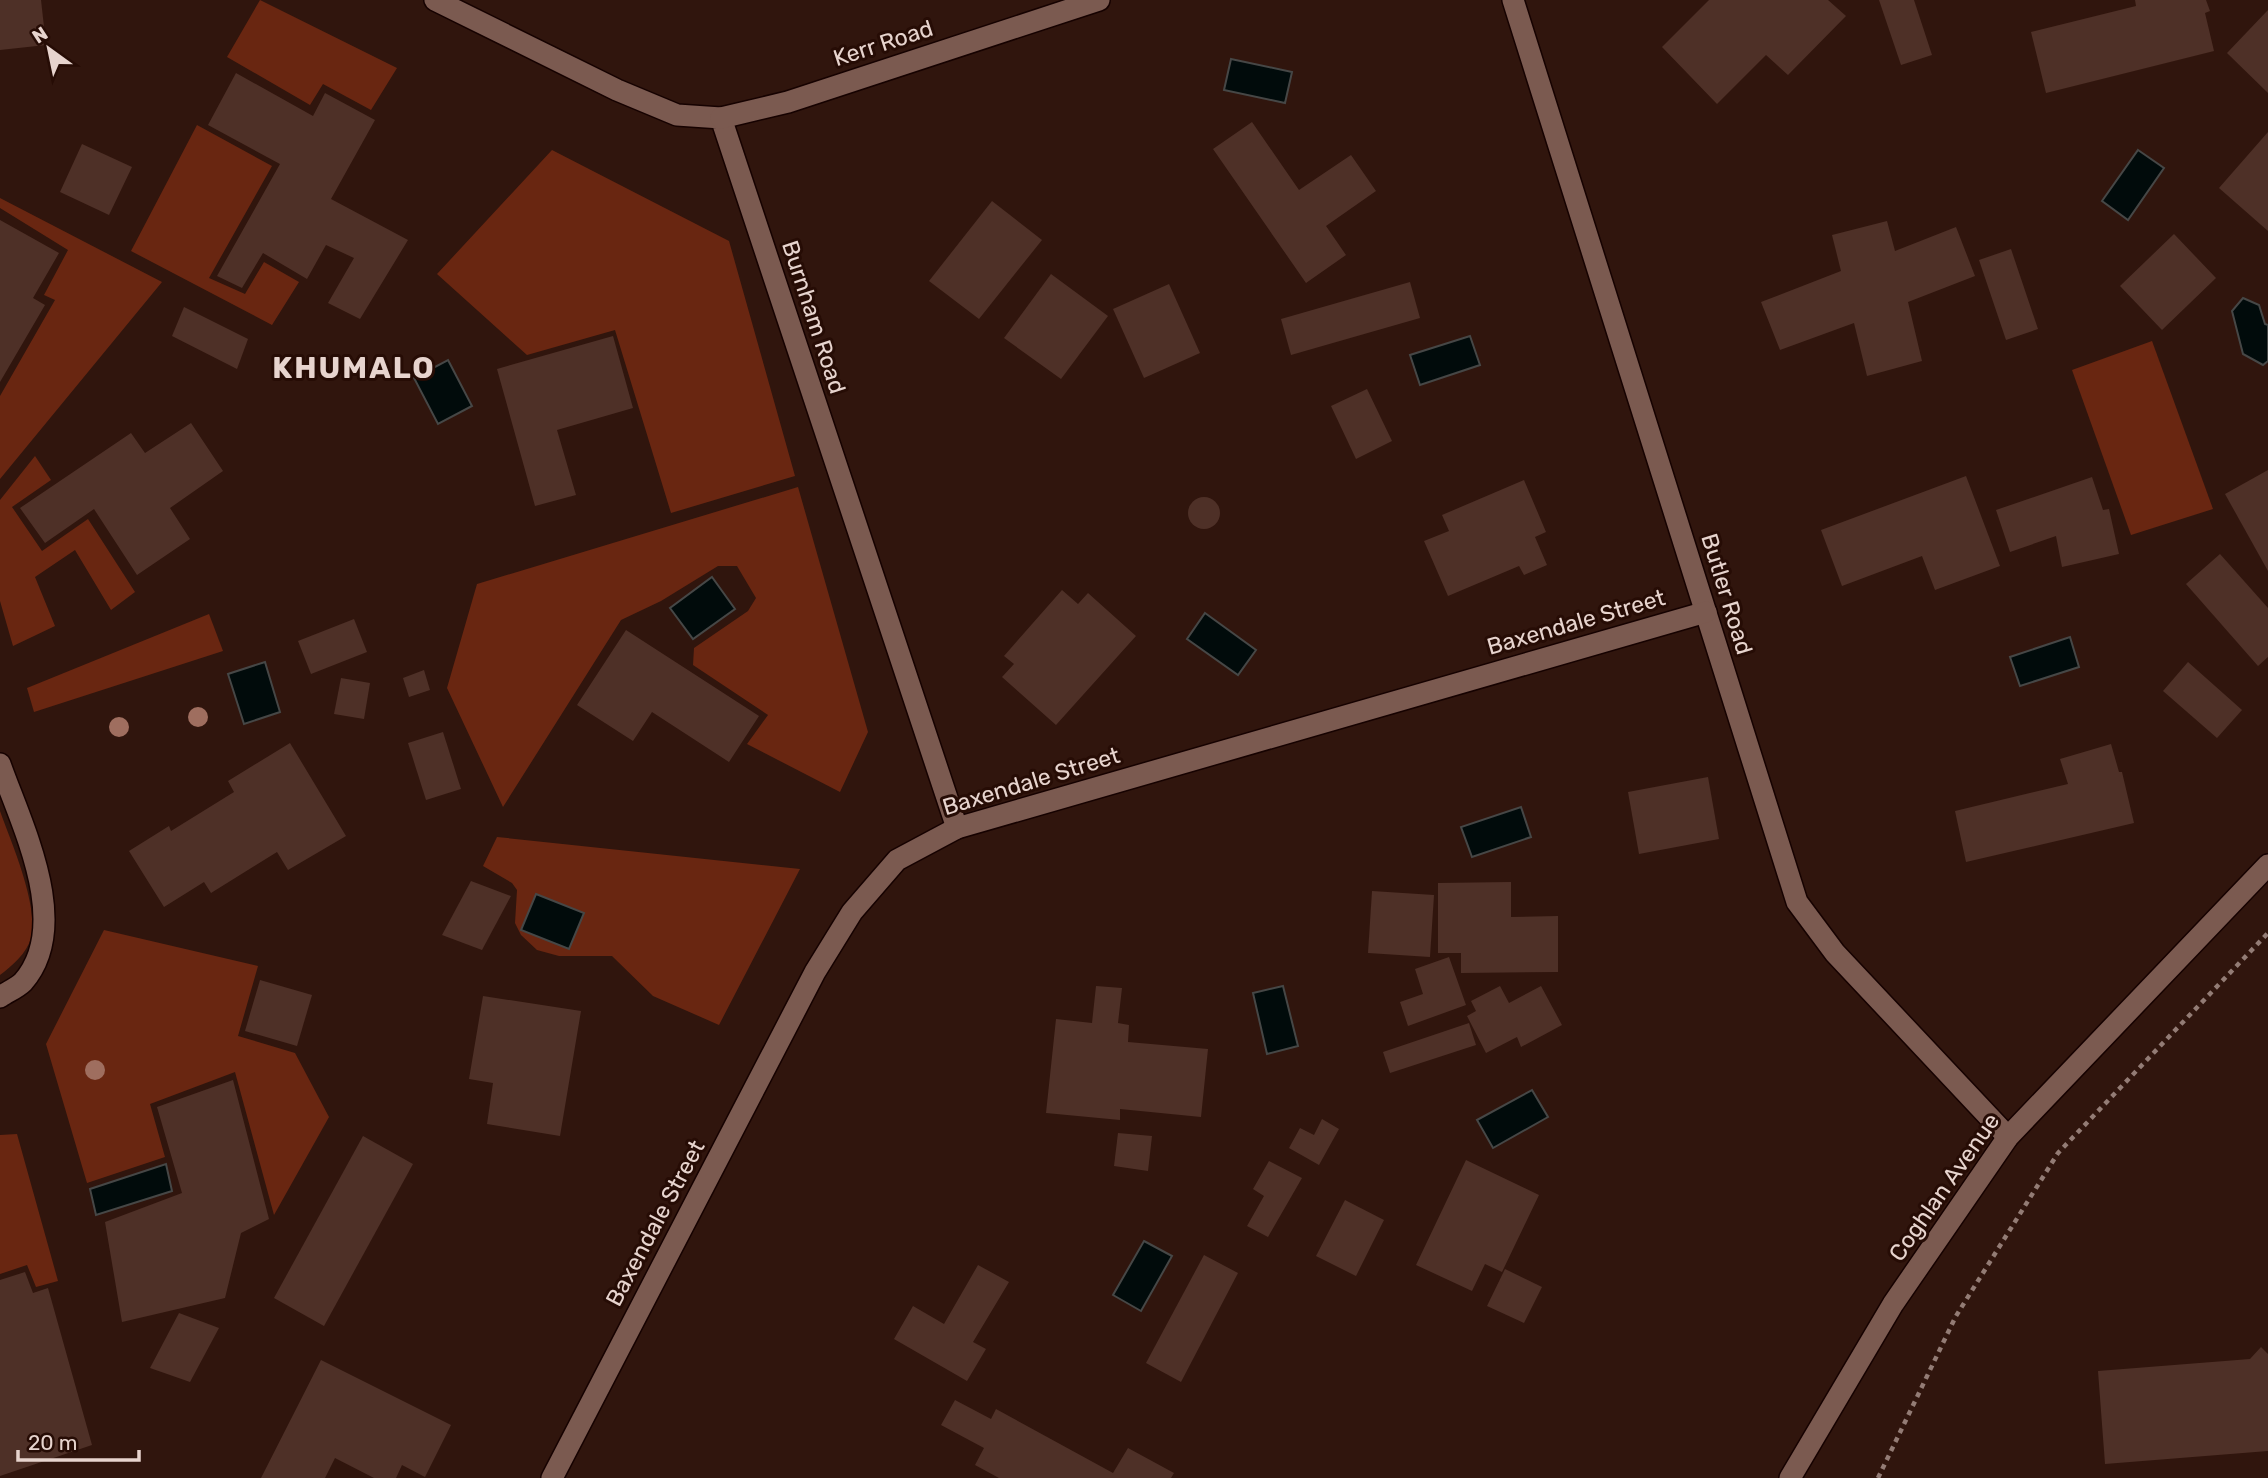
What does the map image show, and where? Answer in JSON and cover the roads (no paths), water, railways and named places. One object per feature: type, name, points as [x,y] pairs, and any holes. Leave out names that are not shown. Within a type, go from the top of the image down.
[{"type":"street","points":[[435,0],[617,90],[677,115],[720,118]]},
{"type":"street","name":"Kerr Road","points":[[720,118],[788,102],[1099,0]]},
{"type":"street","name":"Butler Road","points":[[1513,0],[1797,902],[1835,953],[2008,1137]]},
{"type":"street","name":"Burnham Road","points":[[720,118],[957,828]]},
{"type":"street","name":"Baxendale Street","points":[[552,1478],[815,972],[852,912],[897,860],[957,828],[1706,611]]},
{"type":"street","points":[[0,764],[34,861],[44,902],[45,919],[40,949],[23,982],[0,997]]},
{"type":"street","name":"Coghlan Avenue","points":[[1790,1478],[1893,1304],[2008,1137],[2268,865]]},
{"type":"district","name":"KHUMALO","points":[[354,368]]}]
